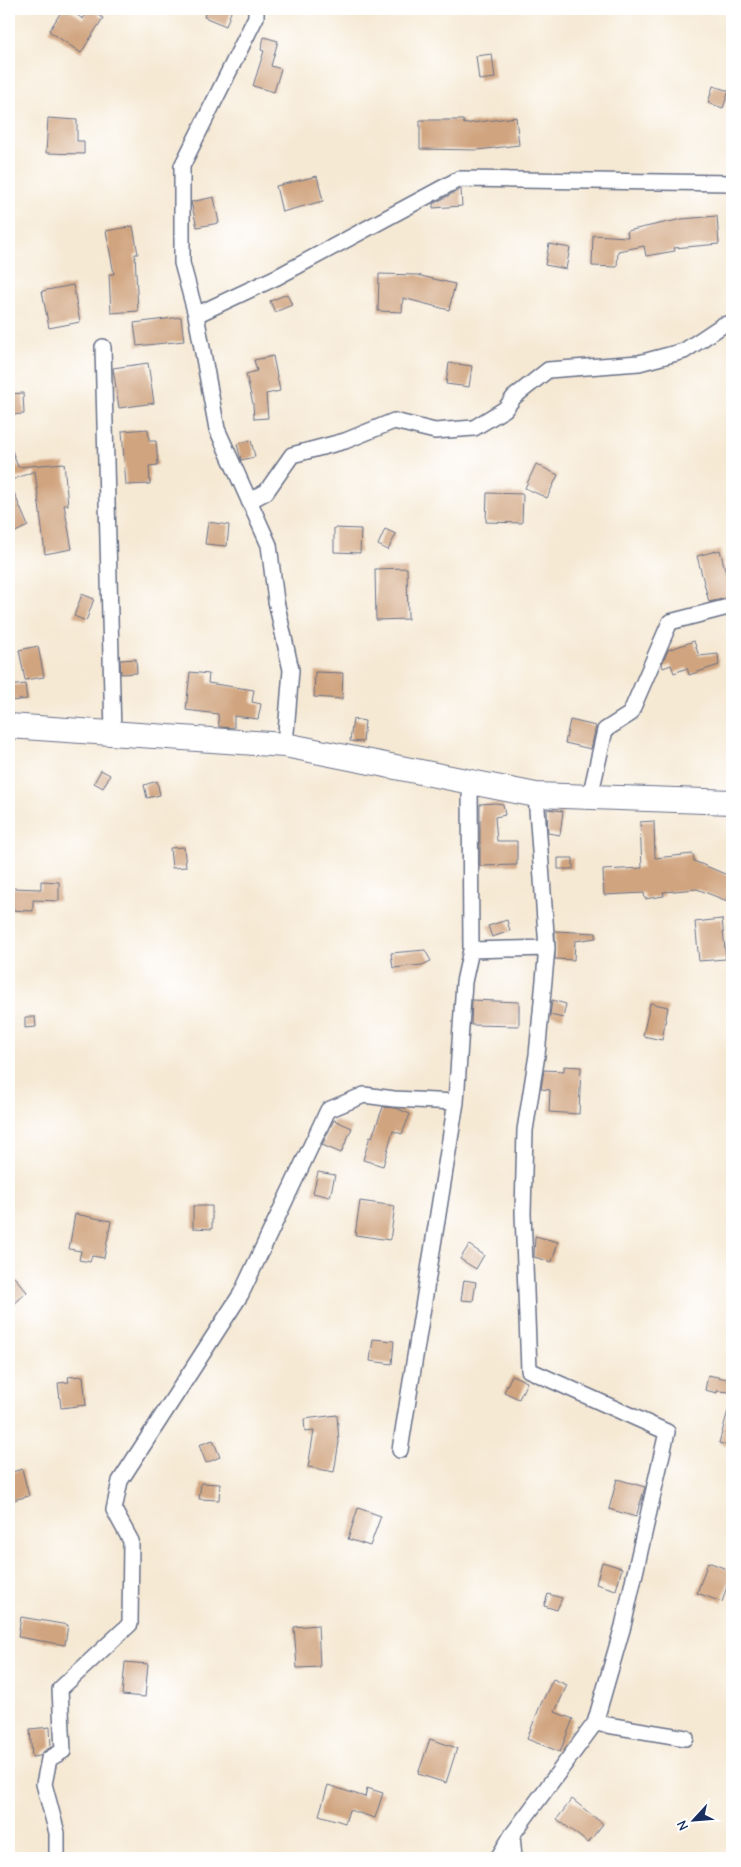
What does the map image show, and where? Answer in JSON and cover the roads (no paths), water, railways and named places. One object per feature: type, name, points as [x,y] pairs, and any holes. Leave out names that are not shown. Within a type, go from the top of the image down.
[{"type":"main road","points":[[9,726],[285,745],[536,795],[732,802]]},
{"type":"street","points":[[256,9],[256,17],[182,166],[182,264],[196,314],[217,429],[269,545],[276,601],[291,670],[285,745]]},
{"type":"street","points":[[196,314],[277,277],[459,179],[732,183]]},
{"type":"street","points":[[249,501],[266,492],[292,455],[345,441],[394,421],[436,431],[474,428],[505,409],[514,397],[548,370],[639,364],[684,351],[723,324],[732,323]]},
{"type":"street","points":[[103,347],[113,733]]},
{"type":"street","points":[[590,797],[605,730],[630,714],[670,622],[732,606]]},
{"type":"street","points":[[400,1450],[456,1102],[464,982],[472,950],[470,782]]},
{"type":"street","points":[[498,1858],[512,1835],[595,1723],[623,1626],[667,1432],[529,1370],[524,1213],[525,1130],[537,1055],[547,948],[536,795]]},
{"type":"street","points":[[472,950],[547,948]]},
{"type":"street","points":[[57,1858],[57,1833],[44,1784],[49,1759],[63,1751],[60,1689],[130,1624],[131,1541],[114,1510],[120,1482],[240,1294],[328,1110],[364,1094],[394,1099],[456,1102]]},
{"type":"street","points":[[595,1723],[686,1738]]},
{"type":"street","points":[[512,1835],[514,1858]]}]
